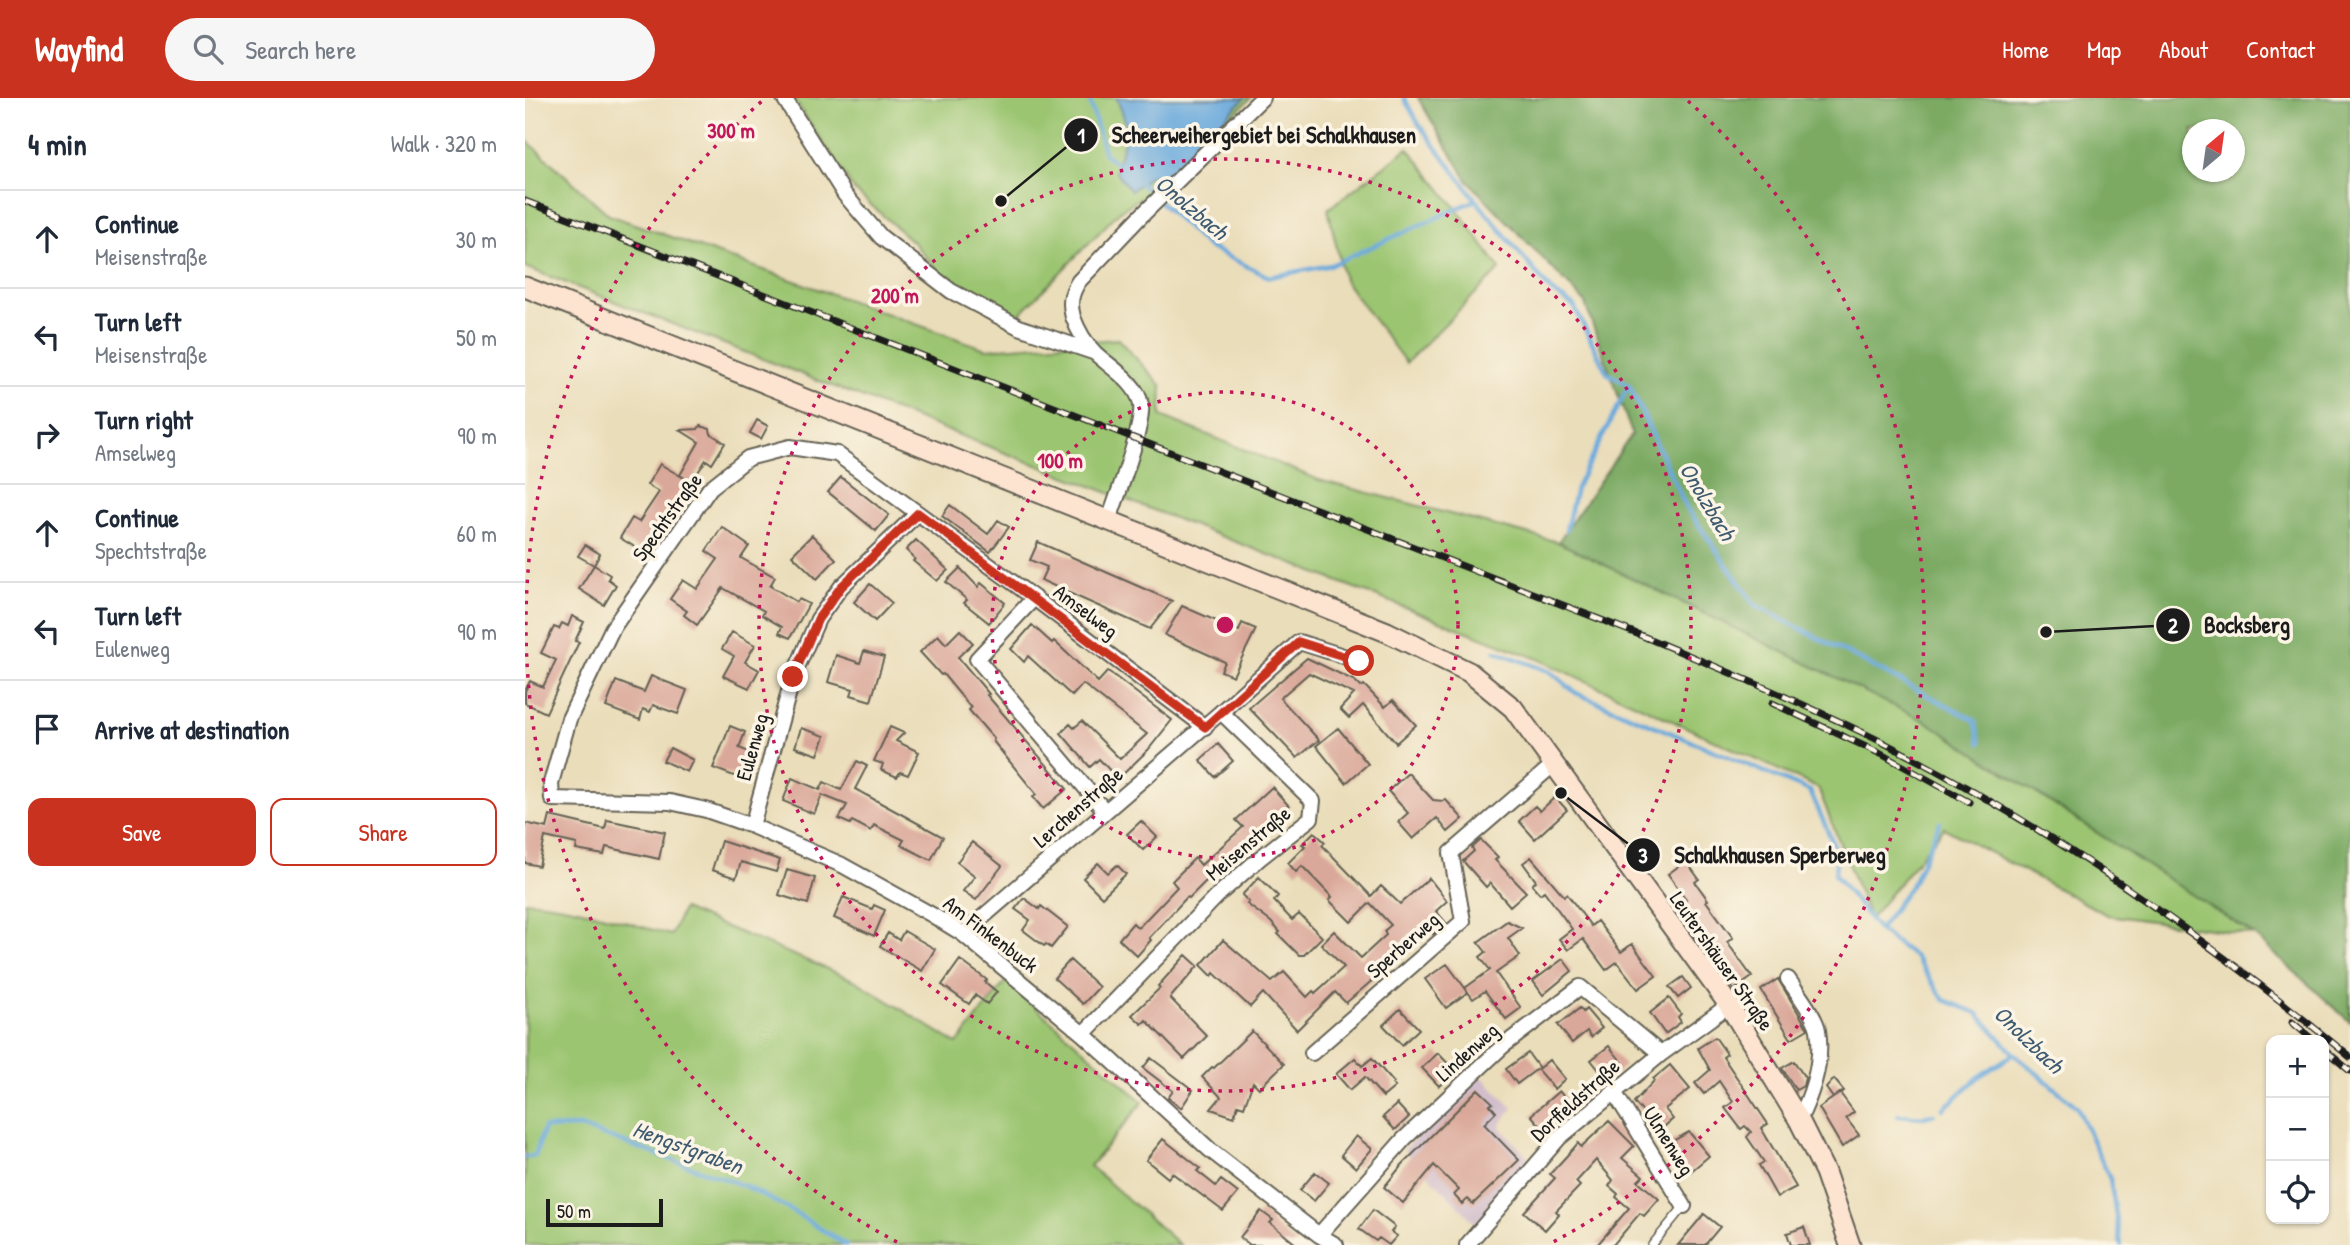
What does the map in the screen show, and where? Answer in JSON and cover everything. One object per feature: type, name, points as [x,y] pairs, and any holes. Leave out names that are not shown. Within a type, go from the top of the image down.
[{"type":"main road","name":"Leutershäuser Straße","points":[[525,287],[1387,632],[1469,671],[1513,708],[1729,1005],[1799,1120],[1825,1172],[1850,1245]]},
{"type":"street","points":[[784,98],[845,195],[881,237],[951,291],[1019,327],[1095,353]]},
{"type":"street","points":[[1109,520],[1139,425],[1141,404],[1128,381],[1095,353],[1078,333],[1071,310],[1071,293],[1079,281],[1140,218],[1262,98]]},
{"type":"street","name":"Spechtstraße","points":[[552,799],[551,783],[569,719],[613,629],[710,488],[748,458],[790,447],[837,454],[1034,598]]},
{"type":"street","name":"Eulenweg","points":[[752,826],[793,677],[818,619],[841,587],[918,513]]},
{"type":"street","name":"Amselweg","points":[[1105,811],[977,659],[1034,598],[1205,727]]},
{"type":"street","points":[[1221,712],[1299,642],[1359,661]]},
{"type":"street","name":"Lerchenstraße","points":[[963,934],[1221,712]]},
{"type":"street","name":"Meisenstraße","points":[[1083,1034],[1219,894],[1311,818],[1313,801],[1221,712]]},
{"type":"street","name":"Sperberweg","points":[[1312,1053],[1462,921],[1451,853],[1554,764]]},
{"type":"street","name":"Am Finkenbuck","points":[[552,799],[670,802],[706,810],[752,826],[842,865],[935,916],[963,934],[1083,1034],[1210,1150],[1319,1235],[1336,1245]]},
{"type":"street","name":"Leutershäuser Straße","points":[[1788,979],[1818,1028],[1817,1059],[1811,1097],[1799,1120]]},
{"type":"street","name":"Lindenweg","points":[[1319,1235],[1404,1139],[1503,1046],[1580,988],[1661,1054]]},
{"type":"street","name":"Dorffeldstraße","points":[[1467,1245],[1560,1137],[1661,1054],[1729,1005]]},
{"type":"street","name":"Ulmenweg","points":[[1614,1092],[1684,1206]]},
{"type":"lane","name":"Ulmenweg","points":[[1653,1245],[1684,1206]]},
{"type":"shaded area","points":[[1480,1075],[1513,1108],[1499,1126],[1532,1161],[1477,1225],[1404,1150]]},
{"type":"green space","points":[[793,98],[1251,98],[1195,152],[1175,177],[1121,210],[1016,318],[943,277],[913,242],[855,191]]},
{"type":"green space","points":[[1418,98],[2350,98],[2350,1022],[2254,935],[1927,722],[1558,542],[1632,434],[1584,301],[1467,180]]},
{"type":"green space","points":[[525,139],[609,215],[986,349],[1118,339],[1162,386],[1161,416],[1319,480],[1558,542],[1927,722],[2254,935],[2107,915],[1944,828],[1870,919],[1818,788],[1538,659],[525,267]]},
{"type":"green space","points":[[1408,148],[1500,269],[1406,363],[1344,280],[1328,209]]},
{"type":"green space","points":[[525,901],[580,910],[671,935],[683,909],[856,981],[957,1044],[1006,981],[1143,1102],[1090,1166],[1180,1245],[525,1245]]},
{"type":"water","points":[[1117,98],[1245,98],[1169,175],[1150,176],[1131,191],[1115,171],[1128,129]]},
{"type":"building","points":[[757,420],[768,426],[761,439],[750,433]]},
{"type":"building","points":[[700,426],[710,429],[711,434],[725,443],[712,464],[706,460],[691,483],[680,475],[699,442],[680,430],[698,429]]},
{"type":"building","points":[[660,464],[689,481],[643,552],[620,538],[632,518],[639,522],[659,492],[647,485]]},
{"type":"building","points":[[841,477],[889,515],[876,531],[828,492]]},
{"type":"building","points":[[950,505],[988,534],[998,520],[1009,527],[990,552],[942,516]]},
{"type":"building","points":[[722,527],[749,546],[741,558],[775,577],[770,586],[797,602],[799,599],[809,604],[790,638],[779,633],[782,627],[762,615],[764,611],[723,588],[697,625],[684,615],[687,611],[670,599],[683,580],[697,589],[718,559],[706,551]]},
{"type":"building","points":[[812,535],[836,559],[817,579],[792,555]]},
{"type":"building","points":[[916,540],[948,570],[937,581],[913,561],[915,559],[906,550]]},
{"type":"building","points":[[1038,542],[1172,601],[1150,629],[1041,580],[1047,567],[1030,560]]},
{"type":"building","points":[[585,545],[600,554],[594,565],[578,556]]},
{"type":"building","points":[[594,565],[610,575],[608,579],[616,585],[604,605],[579,589]]},
{"type":"building","points":[[960,568],[978,587],[981,583],[1005,603],[989,623],[964,603],[967,600],[946,582]]},
{"type":"building","points":[[870,584],[892,603],[875,621],[854,602]]},
{"type":"building","points":[[1182,606],[1239,631],[1242,623],[1256,629],[1233,676],[1221,671],[1225,662],[1165,635]]},
{"type":"building","points":[[572,616],[584,622],[575,641],[579,642],[546,713],[525,703],[525,691],[530,681],[543,687],[556,660],[541,653],[554,627],[559,629],[562,623],[568,626]]},
{"type":"building","points":[[1032,625],[1052,643],[1054,641],[1098,682],[1108,671],[1172,720],[1148,750],[1118,779],[1099,759],[1090,767],[1061,733],[1070,724],[1074,728],[1082,721],[1120,759],[1147,734],[1083,684],[1072,696],[1028,656],[1024,662],[1011,649]]},
{"type":"building","points":[[960,630],[973,643],[958,657],[1067,789],[1043,809],[1033,797],[1036,794],[969,710],[971,708],[943,674],[941,675],[920,652],[938,635],[946,644]]},
{"type":"building","points":[[732,632],[755,645],[745,662],[759,670],[749,688],[723,676],[734,656],[722,649]]},
{"type":"building","points":[[864,651],[884,657],[871,701],[851,695],[853,689],[828,682],[836,655],[860,663]]},
{"type":"building","points":[[1307,658],[1355,681],[1361,687],[1364,685],[1385,707],[1393,700],[1416,725],[1396,743],[1363,705],[1349,718],[1340,709],[1354,694],[1309,673],[1280,698],[1319,740],[1297,758],[1249,708]]},
{"type":"building","points":[[651,676],[687,690],[678,714],[653,705],[650,712],[643,709],[640,720],[606,707],[616,681],[644,692]]},
{"type":"building","points":[[730,726],[745,732],[739,748],[749,752],[739,778],[713,768]]},
{"type":"building","points":[[890,727],[904,733],[896,741],[919,752],[908,775],[900,772],[897,777],[881,770],[883,764],[874,761]]},
{"type":"building","points":[[801,728],[825,736],[818,755],[795,747]]},
{"type":"building","points":[[1338,728],[1368,764],[1346,783],[1316,746]]},
{"type":"building","points":[[1218,744],[1233,761],[1215,777],[1200,760]]},
{"type":"building","points":[[670,748],[693,760],[687,772],[663,761]]},
{"type":"building","points":[[857,761],[867,766],[855,789],[943,837],[931,860],[901,845],[904,840],[874,825],[871,831],[852,821],[850,824],[839,819],[847,805],[822,795],[814,814],[783,801],[792,778],[820,790],[824,782],[841,790]]},
{"type":"building","points":[[1408,773],[1433,800],[1445,799],[1463,819],[1448,832],[1437,818],[1413,839],[1398,822],[1408,813],[1388,791]]},
{"type":"building","points":[[1272,787],[1289,806],[1187,897],[1149,938],[1151,940],[1137,956],[1119,939],[1133,923],[1138,928],[1177,887],[1172,881],[1195,858],[1201,865],[1243,827],[1236,820]]},
{"type":"building","points":[[1555,797],[1567,810],[1535,839],[1519,821],[1535,806],[1540,811]]},
{"type":"building","points":[[550,816],[605,829],[607,820],[665,832],[659,859],[606,847],[604,855],[576,850],[577,844],[545,837],[539,866],[525,863],[525,823],[547,828]]},
{"type":"building","points":[[1141,821],[1157,837],[1143,850],[1127,834]]},
{"type":"building","points":[[1314,832],[1325,842],[1322,845],[1371,896],[1381,886],[1400,904],[1429,878],[1447,901],[1436,911],[1446,923],[1433,934],[1423,923],[1397,947],[1403,954],[1346,1003],[1335,992],[1297,1030],[1263,993],[1250,1007],[1214,973],[1212,976],[1201,965],[1223,940],[1272,982],[1284,972],[1307,997],[1344,967],[1321,944],[1334,931],[1361,958],[1386,935],[1384,931],[1391,925],[1370,903],[1351,922],[1329,900],[1332,897],[1302,866],[1296,872],[1288,863],[1305,846],[1302,844]]},
{"type":"building","points":[[1481,840],[1498,857],[1495,860],[1526,892],[1510,906],[1490,883],[1486,887],[1463,861]]},
{"type":"building","points":[[721,841],[780,860],[776,872],[741,862],[736,878],[712,870]]},
{"type":"building","points":[[972,842],[1002,866],[976,900],[963,891],[975,876],[957,862]]},
{"type":"building","points":[[1531,857],[1564,896],[1567,894],[1591,926],[1597,921],[1621,952],[1632,944],[1656,976],[1638,989],[1617,962],[1606,970],[1583,939],[1568,950],[1559,939],[1572,929],[1544,891],[1540,894],[1532,885],[1536,881],[1523,863]]},
{"type":"building","points":[[1686,861],[1699,879],[1695,882],[1708,900],[1706,901],[1733,938],[1727,942],[1752,977],[1734,990],[1691,932],[1695,930],[1677,905],[1686,899],[1668,874]]},
{"type":"building","points":[[1098,863],[1108,873],[1117,865],[1126,874],[1102,897],[1083,878]]},
{"type":"building","points":[[787,870],[815,878],[808,904],[779,895]]},
{"type":"building","points":[[1259,877],[1278,896],[1274,901],[1292,920],[1299,914],[1322,937],[1304,955],[1299,955],[1278,934],[1280,932],[1271,922],[1247,904],[1249,902],[1242,895]]},
{"type":"building","points":[[843,897],[872,909],[874,905],[885,910],[874,936],[834,918]]},
{"type":"building","points":[[1024,898],[1039,909],[1041,906],[1068,927],[1051,948],[1046,944],[1044,946],[1023,930],[1030,920],[1015,909]]},
{"type":"building","points":[[1507,921],[1522,928],[1508,938],[1520,956],[1496,973],[1521,1008],[1506,1019],[1485,991],[1473,999],[1465,988],[1490,970],[1480,957],[1486,952],[1478,942]]},
{"type":"building","points":[[904,931],[935,949],[922,971],[880,946],[888,933],[899,940]]},
{"type":"building","points":[[1186,955],[1198,966],[1170,998],[1207,1036],[1184,1059],[1146,1020],[1142,1024],[1132,1015],[1160,988],[1158,986]]},
{"type":"building","points":[[1563,959],[1572,971],[1543,995],[1533,981]]},
{"type":"building","points":[[960,960],[987,980],[985,982],[997,992],[987,1004],[975,995],[969,1004],[942,985]]},
{"type":"building","points":[[1070,960],[1099,987],[1083,1004],[1054,978]]},
{"type":"building","points":[[1447,964],[1468,992],[1446,1008],[1425,979]]},
{"type":"building","points":[[1683,977],[1691,988],[1678,998],[1669,987]]},
{"type":"building","points":[[1778,979],[1808,1029],[1791,1039],[1761,990]]},
{"type":"building","points":[[1669,998],[1681,1014],[1678,1017],[1681,1022],[1665,1034],[1650,1013]]},
{"type":"building","points":[[1580,1008],[1583,1012],[1586,1009],[1602,1028],[1591,1037],[1587,1031],[1572,1043],[1558,1025]]},
{"type":"building","points":[[1400,1009],[1419,1029],[1402,1045],[1383,1025]]},
{"type":"building","points":[[1252,1031],[1284,1064],[1259,1088],[1253,1082],[1244,1107],[1238,1105],[1234,1117],[1211,1109],[1221,1097],[1202,1077]]},
{"type":"building","points":[[1715,1037],[1727,1054],[1723,1057],[1768,1124],[1761,1128],[1796,1187],[1777,1197],[1759,1165],[1764,1162],[1747,1137],[1751,1132],[1745,1126],[1741,1129],[1725,1108],[1733,1102],[1719,1081],[1704,1094],[1695,1083],[1710,1070],[1698,1048]]},
{"type":"building","points":[[1609,1046],[1625,1066],[1607,1080],[1591,1060]]},
{"type":"building","points":[[1438,1053],[1455,1071],[1439,1086],[1422,1068]]},
{"type":"building","points":[[1528,1053],[1539,1068],[1549,1060],[1565,1079],[1554,1089],[1537,1069],[1517,1084],[1506,1069]]},
{"type":"building","points":[[1151,1058],[1193,1090],[1181,1108],[1168,1098],[1173,1091],[1143,1068]]},
{"type":"building","points":[[1355,1058],[1362,1066],[1372,1058],[1395,1087],[1383,1097],[1365,1077],[1350,1090],[1336,1074]]},
{"type":"building","points":[[1794,1061],[1805,1078],[1803,1086],[1796,1090],[1782,1068]]},
{"type":"building","points":[[1670,1065],[1690,1089],[1665,1109],[1673,1119],[1659,1131],[1634,1102],[1653,1079]]},
{"type":"building","points":[[1834,1079],[1844,1091],[1833,1098],[1826,1088]]},
{"type":"building","points":[[1478,1089],[1493,1103],[1490,1105],[1496,1112],[1484,1124],[1519,1160],[1473,1204],[1468,1199],[1462,1204],[1454,1195],[1459,1190],[1434,1165],[1403,1203],[1384,1187],[1402,1165]]},
{"type":"building","points":[[1559,1091],[1572,1106],[1564,1113],[1566,1115],[1546,1132],[1531,1115]]},
{"type":"building","points":[[1840,1093],[1854,1112],[1846,1118],[1859,1135],[1842,1147],[1819,1108]]},
{"type":"building","points":[[1397,1104],[1409,1117],[1395,1130],[1383,1117]]},
{"type":"building","points":[[1609,1121],[1634,1146],[1622,1158],[1643,1176],[1638,1181],[1659,1199],[1644,1216],[1640,1213],[1613,1245],[1597,1245],[1629,1208],[1616,1197],[1618,1194],[1609,1186],[1613,1180],[1596,1160],[1576,1182],[1580,1186],[1556,1211],[1559,1214],[1545,1230],[1524,1212],[1555,1178],[1550,1174],[1578,1143],[1581,1147]]},
{"type":"building","points":[[1689,1132],[1709,1156],[1690,1172],[1667,1144]]},
{"type":"building","points":[[1356,1136],[1372,1149],[1356,1168],[1341,1155]]},
{"type":"building","points":[[1163,1139],[1200,1168],[1197,1171],[1216,1186],[1221,1180],[1238,1193],[1223,1211],[1172,1173],[1168,1178],[1146,1160]]},
{"type":"building","points":[[1315,1172],[1329,1183],[1314,1201],[1300,1190]]},
{"type":"building","points":[[1373,1210],[1395,1227],[1391,1232],[1397,1236],[1389,1245],[1379,1238],[1376,1241],[1359,1229]]},
{"type":"building","points":[[1261,1211],[1273,1220],[1270,1223],[1297,1245],[1250,1245],[1240,1237]]},
{"type":"building","points":[[1704,1214],[1720,1227],[1705,1245],[1678,1245]]},
{"type":"building","points":[[1804,1227],[1810,1245],[1791,1245],[1787,1233]]},
{"type":"waterway","name":"Onolzbach","points":[[1089,98],[1105,154],[1122,168]]},
{"type":"waterway","name":"Onolzbach","points":[[1404,98],[1418,123],[1476,200],[1551,291],[1574,306],[1607,373],[1629,385],[1686,507],[1755,605],[1975,720],[1980,743]]},
{"type":"waterway","name":"Onolzbach","points":[[1137,180],[1208,247],[1269,277],[1331,265],[1476,200]]},
{"type":"waterway","points":[[1566,530],[1576,488],[1629,385]]},
{"type":"waterway","points":[[1495,651],[1551,672],[1576,693],[1810,791],[1837,852],[1835,875],[1879,930]]},
{"type":"waterway","name":"Onolzbach","points":[[1940,823],[1914,881],[1879,930],[1915,957],[1944,1000],[1977,1013],[2014,1054],[2077,1107],[2110,1179],[2121,1245]]},
{"type":"waterway","points":[[1943,1109],[1981,1075],[2014,1054]]},
{"type":"waterway","points":[[1898,1115],[1924,1117],[1934,1114]]},
{"type":"waterway","name":"Hengstgraben","points":[[525,1157],[535,1156],[544,1128],[580,1127],[745,1186],[791,1210],[846,1245]]},
{"type":"railway","points":[[525,201],[1645,637],[1827,716],[1948,777],[2068,849],[2184,928],[2350,1057]]},
{"type":"railway","points":[[1772,703],[1881,754],[1969,802]]},
{"type":"railway","points":[[2292,1022],[2307,1035]]},
{"type":"railway","points":[[2329,1053],[2350,1071]]},
{"type":"place","name":"Scheerweihergebiet bei Schalkhausen","points":[[1001,201]]},
{"type":"place","name":"Bocksberg","points":[[2046,632]]},
{"type":"place","name":"Schalkhausen Sperberweg","points":[[1561,793]]},
{"type":"route","points":[[793,677],[818,619],[841,587],[918,513],[1205,727],[1299,642],[1359,661]]}]
